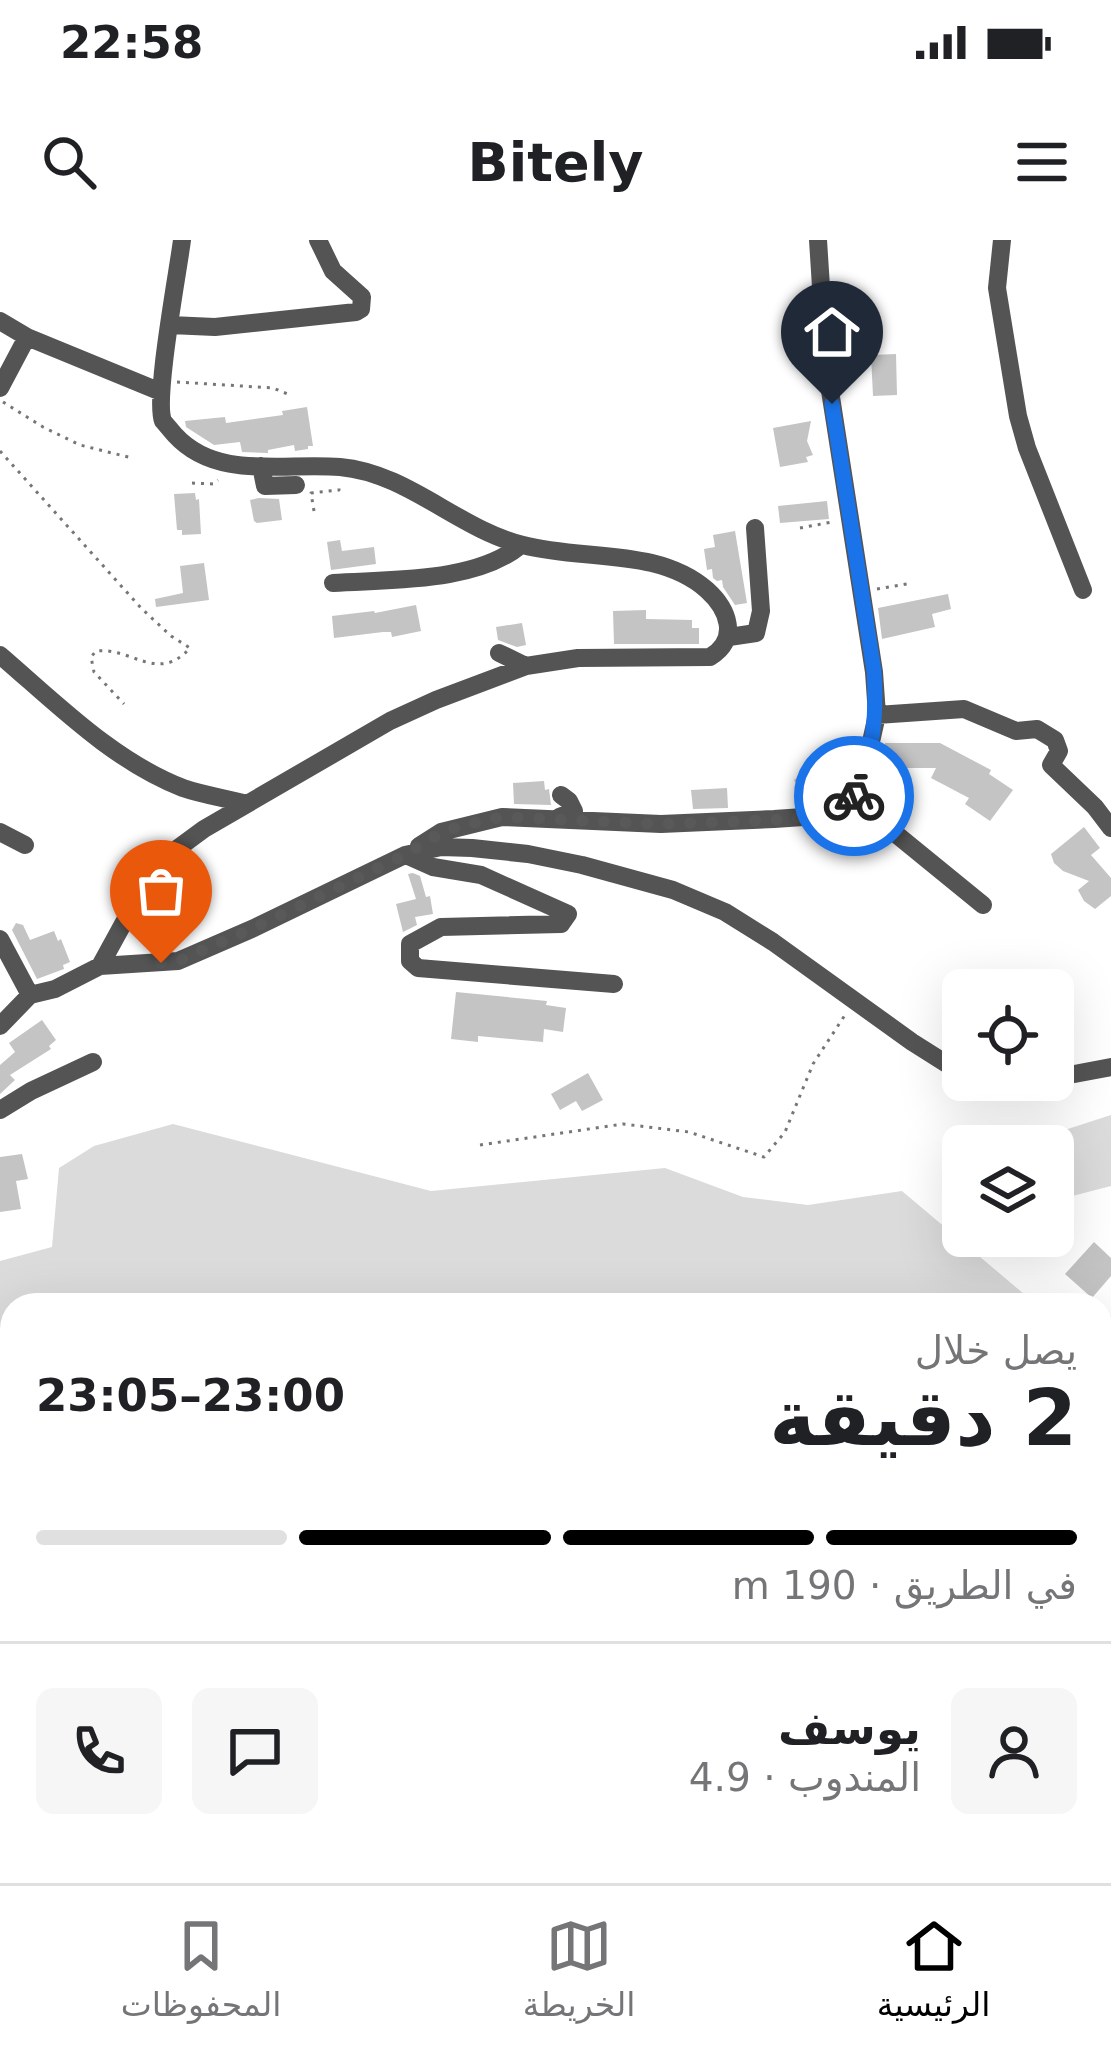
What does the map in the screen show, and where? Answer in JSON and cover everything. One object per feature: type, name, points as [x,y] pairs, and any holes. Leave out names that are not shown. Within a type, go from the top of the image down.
[{"type":"street","points":[[100,965],[152,871],[166,857],[204,829],[390,722],[526,666],[578,658],[710,656],[729,637],[725,610],[701,585],[662,566],[521,545],[362,470],[228,463],[192,449],[163,420],[162,386],[182,240]]},
{"type":"street","points":[[170,325],[214,327],[356,312],[362,297],[333,271],[318,240]]},
{"type":"street","points":[[0,1026],[29,995],[55,988],[100,965],[178,961],[464,825],[502,817],[661,824],[773,820],[839,811],[853,799],[877,716],[864,592],[826,365],[818,240]]},
{"type":"street","points":[[1002,240],[997,288],[1018,416],[1083,590]]},
{"type":"street","points":[[0,321],[27,337],[162,386]]},
{"type":"street","points":[[0,388],[27,337]]},
{"type":"street","points":[[261,466],[265,486],[296,485]]},
{"type":"street","points":[[729,637],[756,633],[761,611],[755,528]]},
{"type":"street","points":[[333,583],[461,572],[508,556],[521,545]]},
{"type":"street","points":[[499,653],[526,666]]},
{"type":"street","points":[[0,655],[126,758],[184,788],[247,804]]},
{"type":"street","points":[[877,716],[964,709],[1016,731],[1037,729],[1055,740],[1059,751],[1051,765],[1111,828]]},
{"type":"street","points":[[555,819],[574,811],[561,795]]},
{"type":"street","points":[[853,799],[983,905]]},
{"type":"street","points":[[0,832],[25,845]]},
{"type":"street","points":[[405,855],[441,848],[528,854],[673,890],[725,912],[773,942],[942,1060]]},
{"type":"street","points":[[405,855],[433,867],[481,875],[568,914],[561,924],[440,927],[410,944],[410,961],[418,968],[614,984]]},
{"type":"street","points":[[0,939],[29,995]]},
{"type":"street","points":[[0,1110],[93,1062]]},
{"type":"street","points":[[1074,1074],[1111,1067]]},
{"type":"path","points":[[162,386],[273,388],[290,395]]},
{"type":"path","points":[[0,400],[80,445],[132,458]]},
{"type":"path","points":[[0,452],[141,608],[190,648],[163,665],[96,651],[91,657],[94,672],[124,704]]},
{"type":"path","points":[[192,483],[213,484],[228,463]]},
{"type":"path","points":[[314,511],[311,493],[339,490],[338,466]]},
{"type":"path","points":[[800,528],[851,519]]},
{"type":"path","points":[[864,592],[907,584]]},
{"type":"path","points":[[480,1145],[638,1125],[689,1132],[764,1157],[784,1132],[813,1064],[854,1002]]},
{"type":"shaded area","points":[[1111,1115],[1111,1186],[1074,1196],[1074,1127]]},
{"type":"shaded area","points":[[173,1124],[431,1191],[665,1168],[743,1197],[808,1205],[902,1191],[942,1225],[942,1257],[980,1257],[1023,1293],[0,1293],[0,1261],[52,1247],[59,1168],[94,1146]]},
{"type":"building","points":[[896,354],[897,395],[873,396],[871,355]]},
{"type":"building","points":[[307,407],[313,446],[295,451],[294,445],[268,453],[242,452],[240,442],[214,445],[186,427],[185,421],[225,417],[226,423]]},
{"type":"building","points":[[811,421],[807,441],[813,455],[806,457],[808,462],[780,467],[773,428]]},
{"type":"building","points":[[195,493],[201,534],[182,535],[177,530],[174,494]]},
{"type":"building","points":[[279,499],[282,520],[254,521],[250,500]]},
{"type":"building","points":[[827,501],[829,519],[780,523],[778,506]]},
{"type":"building","points":[[735,531],[747,603],[735,605],[722,580],[713,578],[712,569],[707,570],[704,549],[715,547],[713,535]]},
{"type":"building","points":[[340,540],[342,551],[374,547],[376,564],[331,570],[327,542]]},
{"type":"building","points":[[204,563],[209,600],[156,607],[155,599],[183,593],[180,566]]},
{"type":"building","points":[[948,594],[951,609],[932,614],[935,627],[882,639],[878,608]]},
{"type":"building","points":[[416,605],[421,631],[392,637],[391,632],[383,632],[334,638],[332,616]]},
{"type":"building","points":[[646,610],[646,619],[692,620],[692,628],[699,628],[699,644],[614,644],[613,611]]},
{"type":"building","points":[[522,623],[526,645],[498,640],[496,627]]},
{"type":"building","points":[[885,743],[940,743],[991,770],[989,774],[1013,790],[990,821],[965,804],[969,798],[931,778],[936,768],[897,768],[893,761],[885,762]]},
{"type":"building","points":[[819,765],[833,788],[815,799],[809,789],[802,794],[794,780]]},
{"type":"building","points":[[544,781],[551,805],[514,804],[513,783]]},
{"type":"building","points":[[727,788],[728,808],[693,809],[691,790]]},
{"type":"building","points":[[1084,827],[1100,848],[1091,855],[1111,878],[1111,896],[1095,909],[1078,890],[1089,881],[1063,871],[1051,854]]},
{"type":"building","points":[[408,874],[420,876],[426,897],[430,896],[433,914],[415,917],[417,925],[403,932],[396,904],[416,899]]},
{"type":"building","points":[[16,923],[23,925],[30,940],[54,931],[70,962],[37,979],[12,930]]},
{"type":"building","points":[[456,992],[547,1001],[546,1005],[566,1008],[563,1032],[544,1029],[543,1042],[478,1036],[478,1042],[451,1039]]},
{"type":"building","points":[[42,1020],[56,1040],[51,1049],[10,1075],[15,1080],[0,1094],[0,1065],[15,1052],[9,1043]]},
{"type":"building","points":[[588,1073],[603,1100],[582,1111],[576,1101],[560,1110],[551,1094]]},
{"type":"building","points":[[22,1154],[28,1179],[16,1181],[21,1209],[0,1212],[0,1157]]},
{"type":"building","points":[[1094,1242],[1111,1258],[1111,1276],[1096,1293],[1086,1293],[1065,1274]]},
{"type":"way so far","points":[[161,963],[178,961],[254,928],[464,825],[502,817],[661,824],[773,820],[839,811],[854,796]]},
{"type":"route","points":[[832,404],[864,592],[877,716],[854,796]]}]
